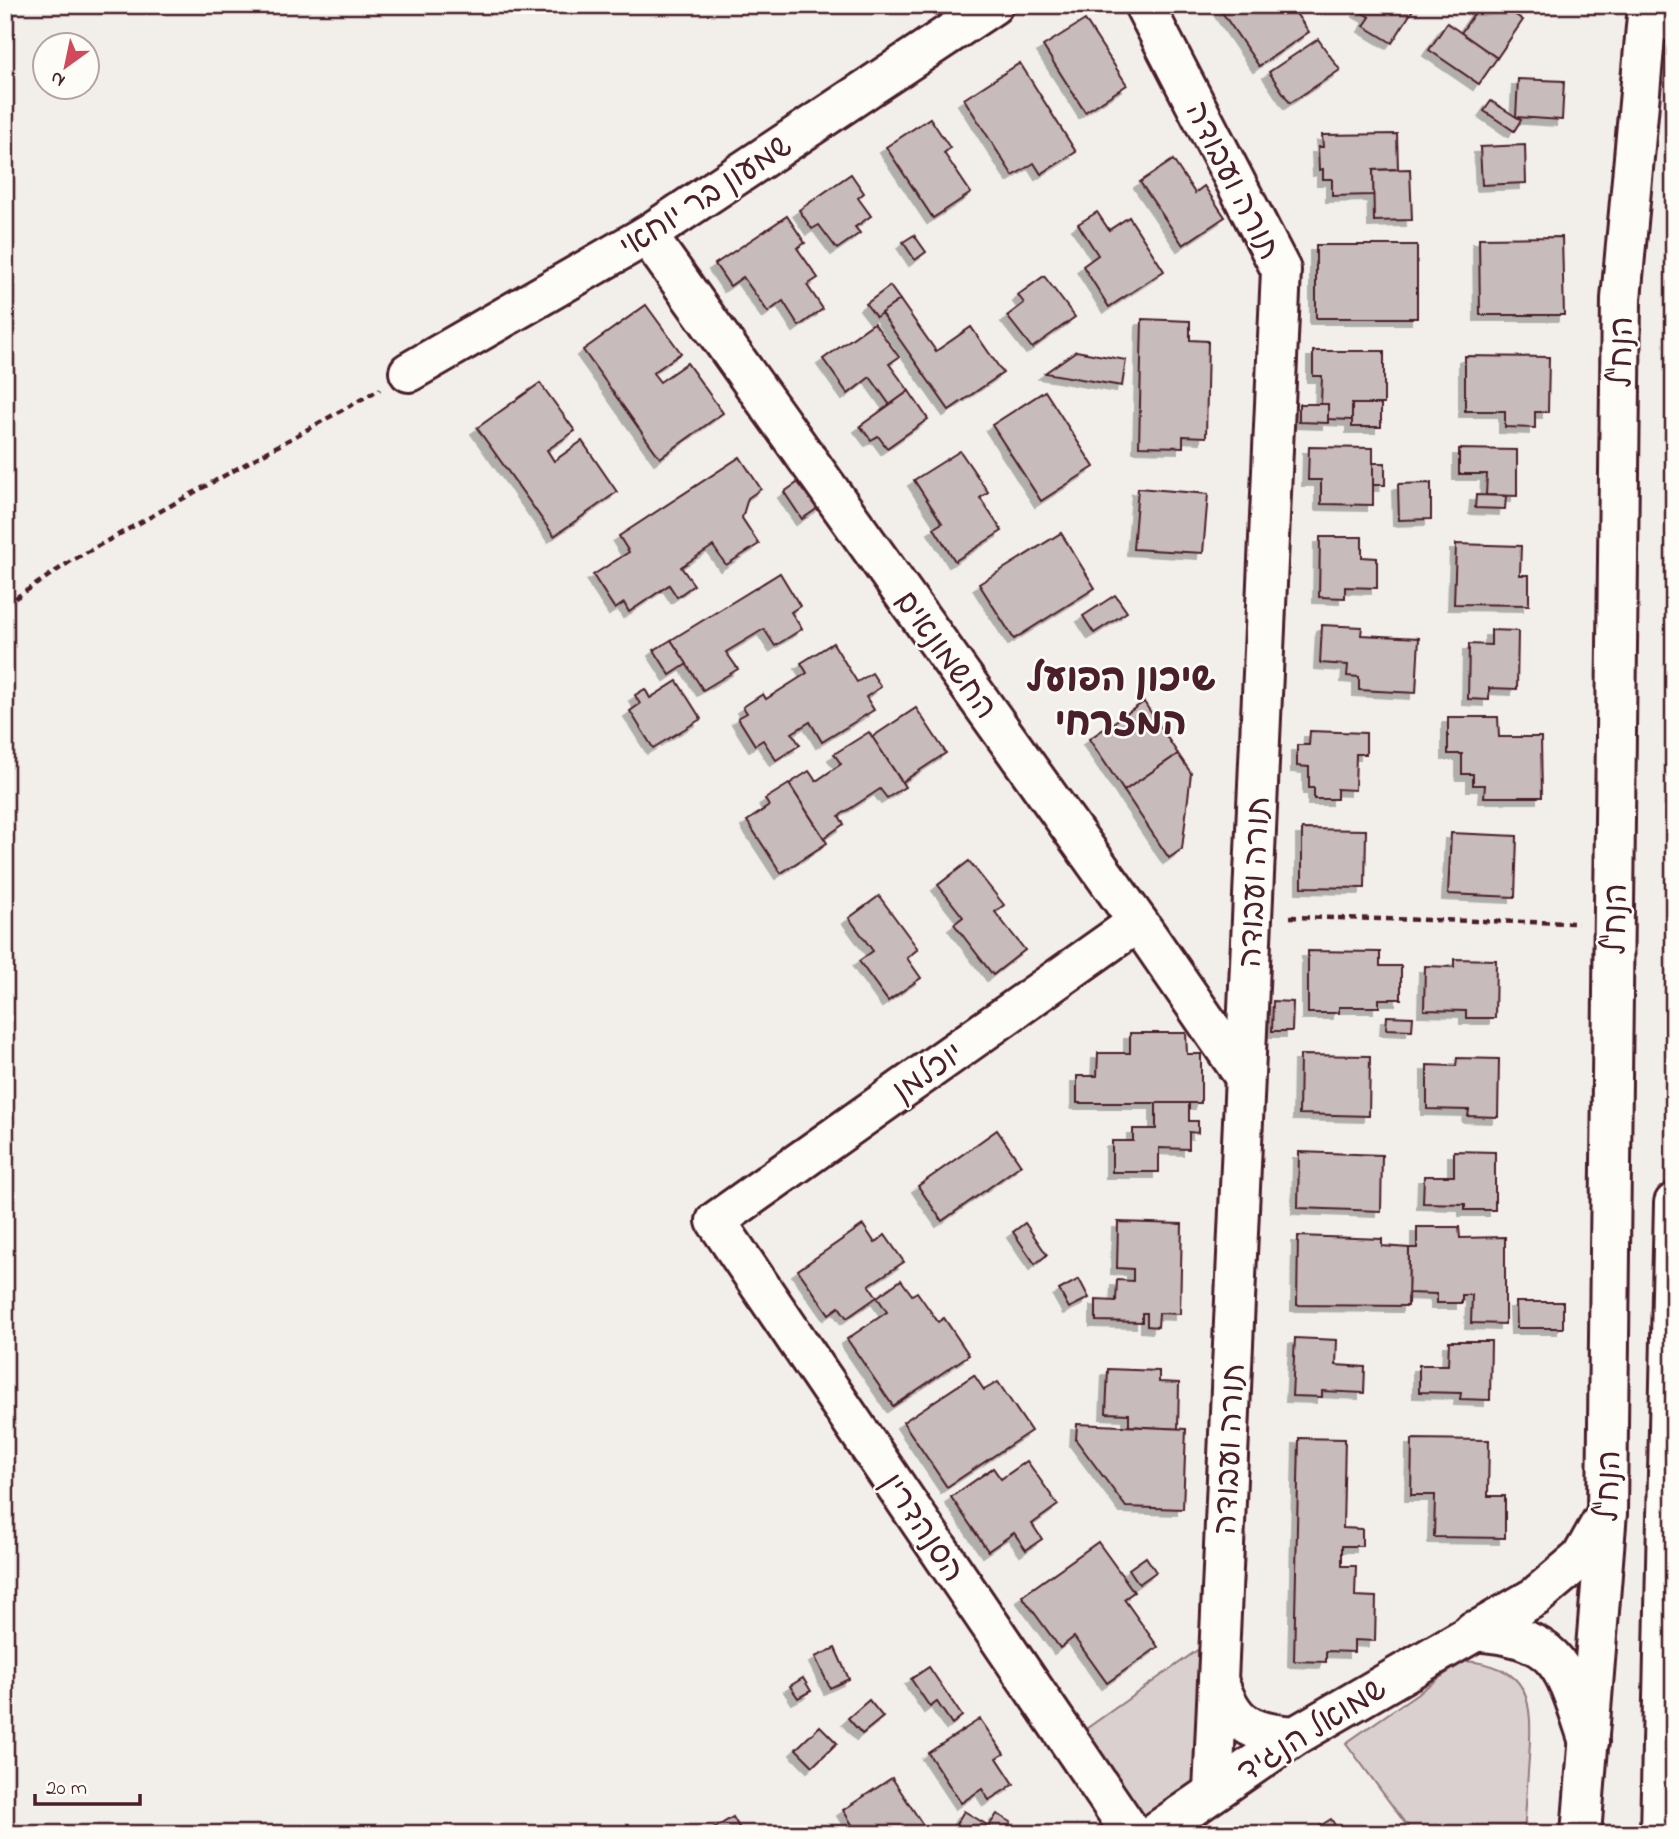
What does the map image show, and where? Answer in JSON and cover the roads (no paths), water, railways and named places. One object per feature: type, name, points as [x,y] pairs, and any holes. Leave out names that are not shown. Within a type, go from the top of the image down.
[{"type":"main road","name":"שמעון בר יוחאי","points":[[409,372],[647,235],[993,5]]},
{"type":"main road","name":"תורה ועבודה","points":[[1144,5],[1281,271],[1213,1792]]},
{"type":"main road","points":[[1649,5],[1674,23]]},
{"type":"main road","name":"הנח\"ל","points":[[1581,1834],[1607,1512],[1621,299],[1649,5]]},
{"type":"main road","name":"החשמונאים","points":[[647,235],[1138,922],[1244,1076]]},
{"type":"main road","name":"יוכלמן","points":[[716,1221],[1138,922]]},
{"type":"main road","name":"הנח\"ל","points":[[1660,1834],[1674,1203]]},
{"type":"main road","name":"הסנהדרין","points":[[716,1221],[1132,1834]]},
{"type":"main road","name":"שמואל הנגיד","points":[[1153,1834],[1295,1736],[1535,1597],[1581,1558],[1607,1512]]},
{"type":"main road","points":[[1473,1631],[1510,1633],[1534,1642],[1553,1657],[1569,1684],[1590,1744]]},
{"type":"main road","points":[[1217,1679],[1227,1707],[1244,1724],[1264,1734],[1295,1736]]},
{"type":"district","name":"שיכון הפועל המזרחי","points":[[1121,699]]}]
